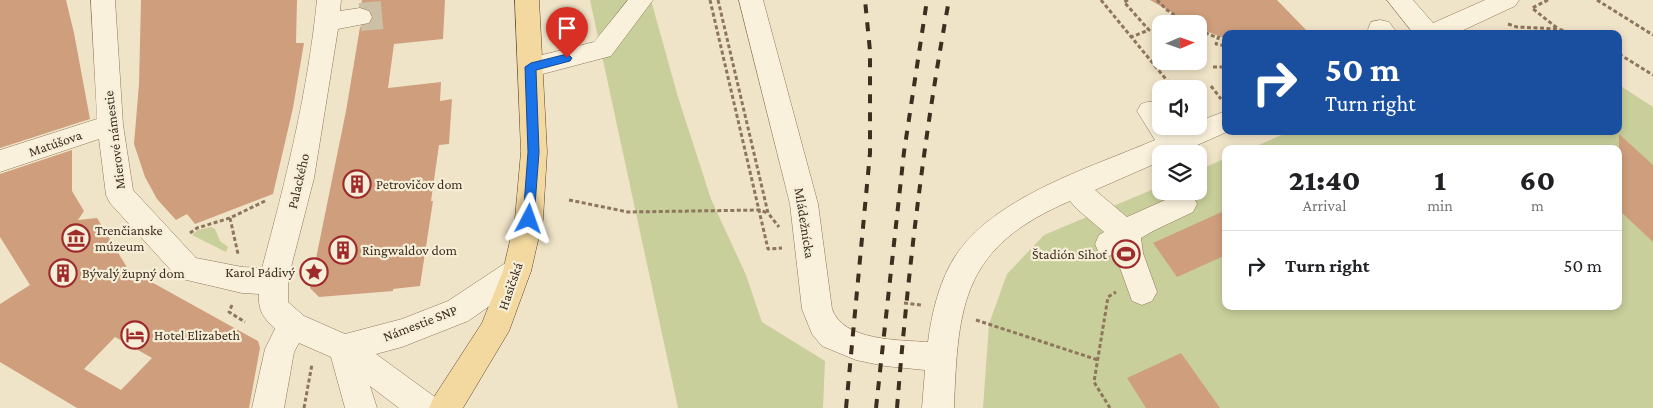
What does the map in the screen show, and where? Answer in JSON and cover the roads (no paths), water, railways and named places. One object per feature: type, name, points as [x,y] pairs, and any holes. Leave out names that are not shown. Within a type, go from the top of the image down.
[{"type":"main road","name":"Hasičská","points":[[445,408],[494,331],[518,271],[529,219],[534,152],[527,0]]},
{"type":"street","name":"Mierové námestie","points":[[103,0],[110,125],[120,195],[188,269],[242,280],[262,281]]},
{"type":"street","points":[[531,67],[602,49],[641,0]]},
{"type":"street","name":"Mládežnícka","points":[[751,0],[804,204],[817,309],[822,324],[832,336],[865,348],[940,358]]},
{"type":"street","points":[[1399,0],[1426,30]]},
{"type":"street","points":[[1437,30],[1474,8],[1505,11]]},
{"type":"street","points":[[328,11],[360,17]]},
{"type":"street","name":"Palackého","points":[[311,333],[273,308],[274,279],[300,178],[328,11]]},
{"type":"street","points":[[1150,111],[1172,144]]},
{"type":"street","points":[[938,408],[940,358],[947,312],[955,285],[965,265],[982,242],[1021,211],[1172,144],[1222,113]]},
{"type":"street","name":"Matúšova","points":[[0,162],[110,125]]},
{"type":"street","points":[[1075,186],[1129,252],[1140,286]]},
{"type":"street","points":[[1118,238],[1143,222],[1183,204]]},
{"type":"street","name":"Námestie SNP","points":[[311,333],[402,333],[458,310],[518,271]]},
{"type":"street","points":[[268,408],[280,349],[311,333]]},
{"type":"street","points":[[311,333],[362,408]]},
{"type":"street","points":[[311,333],[424,408]]},
{"type":"tunnel","points":[[360,17],[382,15]]},
{"type":"railway","points":[[846,408],[870,153],[870,51],[865,0]]},
{"type":"railway","points":[[876,408],[904,152],[927,0]]},
{"type":"railway","points":[[897,408],[906,305],[918,203],[932,101],[949,0]]},
{"type":"place","name":"Petrovičov dom","points":[[357,184]]},
{"type":"place","name":"Trenčianske múzeum","points":[[76,238]]},
{"type":"place","name":"Ringwaldov dom","points":[[343,250]]},
{"type":"place","name":"Štadión Sihoť","points":[[1126,254]]},
{"type":"place","name":"Karol Pádivý","points":[[314,272]]},
{"type":"place","name":"Bývalý župný dom","points":[[63,273]]},
{"type":"place","name":"Hotel Elizabeth","points":[[135,335]]}]
